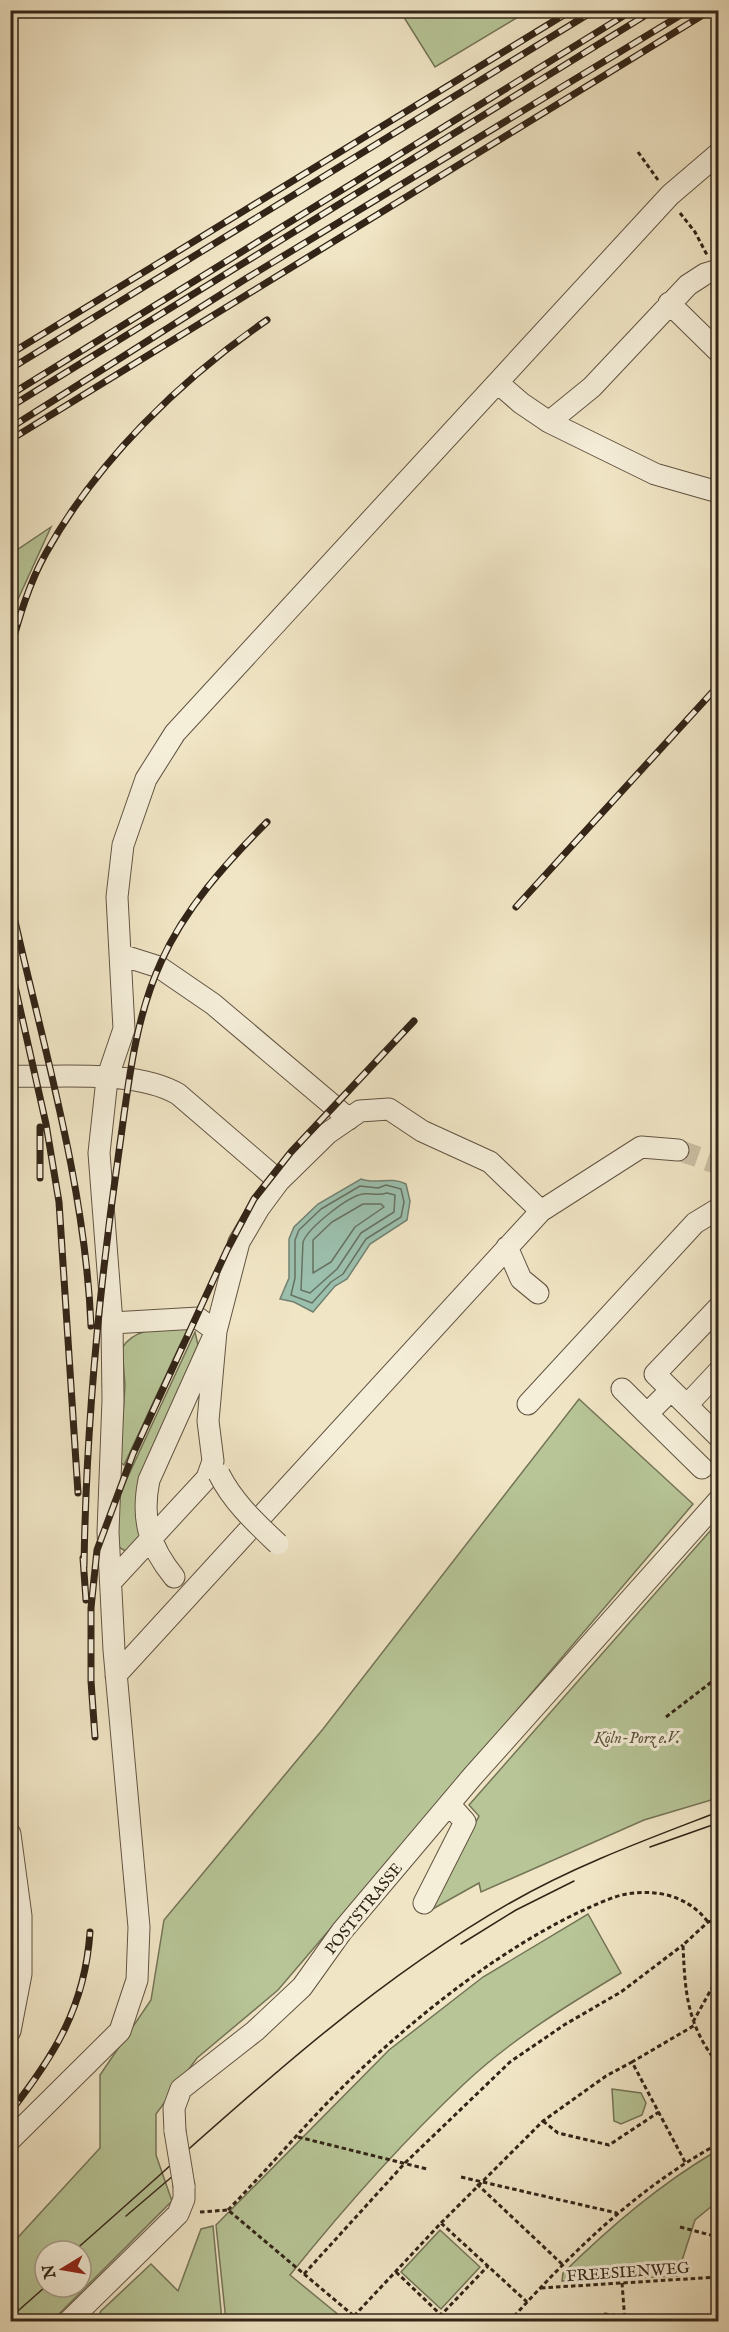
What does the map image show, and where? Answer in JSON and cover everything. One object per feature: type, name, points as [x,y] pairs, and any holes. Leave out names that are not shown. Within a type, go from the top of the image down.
[{"type":"street","points":[[10,2139],[120,2031],[137,1980],[139,1926],[116,1675],[108,1532],[113,1400],[112,1323],[99,1153],[107,1079],[124,1029],[117,897],[123,845],[146,779],[175,733],[670,195],[718,154]]},
{"type":"street","points":[[549,422],[592,387],[688,285],[705,274],[718,270]]},
{"type":"street","points":[[669,303],[718,351]]},
{"type":"street","points":[[498,383],[521,403],[549,422],[655,474],[718,492]]},
{"type":"street","points":[[121,955],[159,967],[213,1004],[349,1119]]},
{"type":"street","points":[[10,1076],[145,1080],[160,1084],[178,1094],[279,1180]]},
{"type":"street","points":[[278,1544],[243,1510],[226,1489],[216,1467],[208,1421],[216,1330],[239,1242],[279,1180],[328,1133],[360,1111],[389,1109],[422,1131],[490,1162],[541,1211]]},
{"type":"street","points":[[116,1675],[541,1211],[641,1147],[678,1150]]},
{"type":"street","points":[[528,1404],[696,1223],[718,1209]]},
{"type":"street","points":[[507,1247],[521,1279],[538,1293]]},
{"type":"street","points":[[718,1308],[655,1374],[718,1436]]},
{"type":"street","points":[[112,1323],[198,1318],[216,1330]]},
{"type":"street","points":[[174,1577],[155,1551],[147,1526],[144,1503],[148,1480],[216,1330]]},
{"type":"street","points":[[687,1405],[718,1372]]},
{"type":"street","points":[[622,1389],[702,1468]]},
{"type":"street","points":[[647,1414],[671,1390]]},
{"type":"street","points":[[111,1582],[216,1467]]},
{"type":"street","name":"POSTSTRASSE","points":[[178,2214],[184,2199],[184,2186],[175,2131],[174,2108],[181,2089],[255,2031],[302,1987],[342,1931],[450,1804],[718,1501]]},
{"type":"street","points":[[424,1903],[465,1822],[450,1804]]},
{"type":"street","points":[[10,1834],[21,1916],[21,1974],[10,2031]]},
{"type":"street","points":[[68,2322],[178,2214]]},
{"type":"path","points":[[398,10],[403,16],[412,10]]},
{"type":"path","points":[[666,1717],[718,1677]]},
{"type":"path","points":[[178,2214],[228,2210],[353,2077],[410,2027],[494,1963],[564,1919],[624,1894],[648,1892],[686,1901],[699,1910],[708,1922]]},
{"type":"path","points":[[304,2274],[405,2163],[510,2062],[564,2025],[636,1982],[708,1922],[718,1918]]},
{"type":"path","points":[[683,1945],[686,1998],[694,2024],[718,2064]]},
{"type":"path","points":[[354,2316],[479,2183],[543,2121],[606,2076],[694,2024],[718,1977]]},
{"type":"path","points":[[632,2062],[685,2162]]},
{"type":"path","points":[[543,2121],[558,2133],[609,2145],[659,2112]]},
{"type":"path","points":[[298,2136],[427,2169]]},
{"type":"path","points":[[509,2322],[539,2289],[617,2213],[685,2162],[718,2144]]},
{"type":"path","points":[[461,2177],[617,2213]]},
{"type":"path","points":[[479,2183],[563,2265]]},
{"type":"path","points":[[228,2210],[361,2322]]},
{"type":"path","points":[[441,2223],[527,2302]]},
{"type":"path","points":[[680,2227],[718,2237]]},
{"type":"path","points":[[396,2272],[441,2315],[488,2266]]},
{"type":"path","name":"FREESIENWEG","points":[[539,2289],[718,2277]]},
{"type":"path","points":[[622,2283],[625,2322]]},
{"type":"path","points":[[604,2314],[624,2316]]},
{"type":"green space","points":[[400,11],[528,11],[435,67]]},
{"type":"green space","points":[[51,527],[14,608],[11,621],[11,554]]},
{"type":"green space","points":[[189,1328],[124,1465],[120,1462],[125,1385],[122,1348],[135,1335],[143,1332]]},
{"type":"green space","points":[[195,1332],[198,1345],[145,1468],[142,1536],[127,1552],[117,1546],[117,1500]]},
{"type":"green space","points":[[579,1399],[693,1504],[278,1990],[197,2058],[156,2114],[156,2155],[172,2201],[93,2280],[93,2239],[33,2239],[33,2299],[74,2299],[52,2321],[11,2321],[10,2246],[100,2148],[100,2075],[151,2000],[164,1920],[323,1729]]},
{"type":"green space","name":"Köln-Porz e.V.","points":[[718,1522],[718,1798],[644,1820],[481,1892],[479,1883],[429,1911],[479,1816],[469,1805]]},
{"type":"green space","points":[[588,1914],[621,1973],[560,2011],[501,2052],[465,2083],[374,2176],[290,2275],[346,2321],[226,2321],[216,2225],[389,2050],[483,1977]]},
{"type":"green space","points":[[612,2089],[641,2093],[646,2103],[642,2115],[621,2124],[614,2121]]},
{"type":"green space","points":[[718,2150],[718,2201],[695,2220],[677,2276],[562,2281],[563,2273],[618,2222],[656,2191]]},
{"type":"green space","points":[[213,2226],[222,2321],[96,2321],[101,2311],[151,2264],[178,2291],[201,2229]]},
{"type":"green space","points":[[440,2230],[480,2267],[441,2309],[401,2272]]},
{"type":"water","points":[[361,1179],[406,1184],[410,1201],[407,1220],[370,1244],[347,1279],[335,1286],[313,1312],[294,1302],[280,1299],[289,1278],[289,1239],[294,1227],[318,1204]]},
{"type":"tunnel","points":[[678,1150],[718,1164]]},
{"type":"tram line","points":[[88,2239],[284,2066],[394,1979],[451,1939],[510,1903],[560,1877],[612,1853],[718,1812]]},
{"type":"tram line","points":[[650,1847],[718,1823]]},
{"type":"tram line","points":[[461,1944],[516,1910],[574,1881]]},
{"type":"tram line","points":[[126,2216],[174,2175]]},
{"type":"tram line","points":[[10,2318],[33,2298]]},
{"type":"railway","points":[[10,354],[572,10]]},
{"type":"railway","points":[[10,369],[595,10]]},
{"type":"railway","points":[[10,395],[633,10]]},
{"type":"railway","points":[[10,407],[654,10]]},
{"type":"railway","points":[[10,428],[247,278],[689,10]]},
{"type":"railway","points":[[10,440],[711,10]]},
{"type":"railway","points":[[10,651],[34,576],[67,519],[90,486],[143,424],[173,395],[203,368],[267,320]]},
{"type":"railway","points":[[516,907],[718,686]]},
{"type":"railway","points":[[84,1567],[91,1411],[100,1307],[112,1203],[138,1031],[152,984],[182,923],[222,870],[267,822]]},
{"type":"railway","points":[[10,899],[71,1164],[87,1272],[91,1326]]},
{"type":"railway","points":[[10,964],[46,1124],[59,1202],[78,1493]]},
{"type":"railway","points":[[95,1737],[91,1681],[91,1608],[97,1550],[133,1454],[227,1250],[254,1199],[291,1152],[414,1021]]},
{"type":"railway","points":[[40,1127],[40,1178]]},
{"type":"railway","points":[[83,1558],[86,1600]]},
{"type":"railway","points":[[10,2112],[41,2070],[65,2028],[82,1983],[90,1932]]}]
